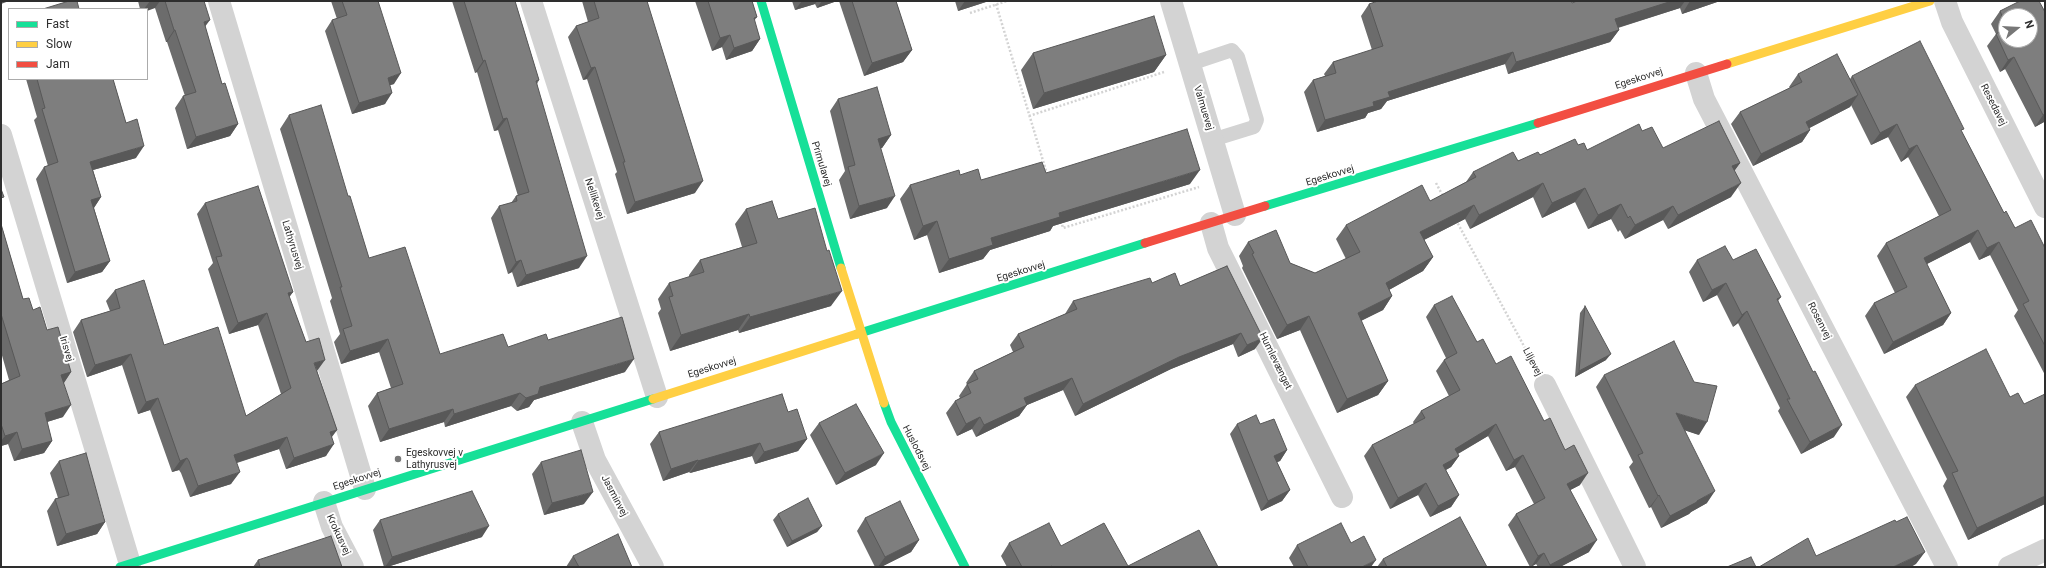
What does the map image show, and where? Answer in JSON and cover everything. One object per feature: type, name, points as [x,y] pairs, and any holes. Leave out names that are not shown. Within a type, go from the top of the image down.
[{"type":"street","name":"Lathyrusvej","points":[[219,1],[365,489]]},
{"type":"street","name":"Nellikevej","points":[[531,1],[657,397]]},
{"type":"street","name":"Primulavej","points":[[760,1],[861,334]]},
{"type":"street","name":"Valmuevej","points":[[1171,1],[1235,216]]},
{"type":"street","name":"Egeskovvej","points":[[125,565],[1235,216],[1427,158],[1930,1]]},
{"type":"street","name":"Resedavej","points":[[1945,1],[1952,22],[2045,207]]},
{"type":"street","name":"Rosenvej","points":[[1696,73],[1704,99],[1947,567]]},
{"type":"street","name":"Irisvej","points":[[1,135],[125,565]]},
{"type":"street","name":"Humlevænget","points":[[1211,224],[1218,248],[1342,497]]},
{"type":"street","name":"Huslodsvej","points":[[861,334],[891,422],[965,567]]},
{"type":"street","name":"Liljevej","points":[[1545,385],[1635,567]]},
{"type":"street","name":"Jasminvej","points":[[582,422],[595,460],[652,567]]},
{"type":"street","name":"Krokusvej","points":[[324,502],[332,527],[354,567]]},
{"type":"street","points":[[2009,567],[2045,550]]},
{"type":"lane","points":[[1190,64],[1232,50],[1238,57],[1256,120],[1254,127],[1212,140]]},
{"type":"path","points":[[970,12],[1006,1]]},
{"type":"path","points":[[996,4],[1048,176]]},
{"type":"path","points":[[1029,116],[1190,64]]},
{"type":"path","points":[[1427,158],[1435,181],[1446,202]]},
{"type":"path","points":[[1059,213],[1063,228],[1224,179]]},
{"type":"path","name":"Liljevej","points":[[1454,216],[1545,385]]},
{"type":"building","points":[[69,1],[77,1],[79,8],[46,8]]},
{"type":"building","points":[[165,1],[204,1],[210,20],[204,22],[222,84],[225,83],[238,124],[196,137],[183,96],[196,92]]},
{"type":"building","points":[[342,1],[378,1],[401,73],[388,78],[392,93],[359,103],[332,20],[347,15]]},
{"type":"building","points":[[464,1],[515,1],[539,80],[536,81],[587,256],[526,275],[521,260],[516,262],[499,206],[517,201],[516,196],[529,192],[507,118],[503,119],[485,60],[483,61]]},
{"type":"building","points":[[594,1],[647,1],[703,181],[635,202],[623,162],[625,162],[595,67],[591,68],[576,26],[599,18]]},
{"type":"building","points":[[708,1],[752,1],[757,17],[754,18],[760,39],[734,48],[730,35],[720,38]]},
{"type":"building","points":[[852,1],[896,1],[912,50],[872,63]]},
{"type":"building","points":[[1378,1],[1571,1],[1572,3],[1577,1],[1672,1],[1615,19],[1619,30],[1516,62],[1513,52],[1388,92],[1390,97],[1373,102],[1374,106],[1325,120],[1313,80],[1336,73],[1333,62],[1383,46],[1369,4]]},
{"type":"building","points":[[2020,1],[2039,1],[2045,12],[2045,114],[2043,115],[2014,57],[2008,60],[2002,48],[2038,48],[2038,8],[2006,8]]},
{"type":"building","points":[[1154,16],[1166,55],[1044,93],[1033,53]]},
{"type":"building","points":[[1920,41],[1964,129],[1961,130],[2004,213],[2006,211],[2015,228],[2031,220],[2045,248],[2045,346],[2023,304],[2029,301],[1999,242],[1987,248],[1978,230],[1924,258],[1951,313],[1893,342],[1874,303],[1907,287],[1886,243],[1951,210],[1917,145],[1909,149],[1897,124],[1880,133],[1852,76]]},
{"type":"building","points":[[1837,54],[1858,95],[1806,122],[1810,130],[1761,154],[1740,112],[1802,82],[1798,74]]},
{"type":"building","points":[[37,80],[113,80],[126,123],[137,119],[144,146],[90,162],[101,197],[91,200],[110,261],[75,272],[44,167],[58,162],[42,109],[45,108]]},
{"type":"building","points":[[877,87],[891,135],[878,139],[895,196],[859,206],[848,167],[855,165],[838,99]]},
{"type":"building","points":[[321,105],[348,196],[350,196],[369,258],[405,247],[440,354],[503,334],[508,347],[546,334],[548,340],[622,317],[634,359],[540,387],[538,394],[526,398],[520,393],[454,414],[453,409],[389,429],[377,393],[403,384],[388,339],[350,351],[343,329],[352,326],[340,287],[342,287],[289,115]]},
{"type":"building","points":[[1719,121],[1740,163],[1732,166],[1741,183],[1678,215],[1673,206],[1635,225],[1630,216],[1628,218],[1621,204],[1598,215],[1585,188],[1552,203],[1543,183],[1479,215],[1474,205],[1420,232],[1433,257],[1386,283],[1392,296],[1358,313],[1388,381],[1347,399],[1309,316],[1287,325],[1252,254],[1254,253],[1248,242],[1276,230],[1290,263],[1315,273],[1360,252],[1346,225],[1422,185],[1430,201],[1476,177],[1473,172],[1513,152],[1518,161],[1538,152],[1540,155],[1575,139],[1578,145],[1584,143],[1587,150],[1639,124],[1642,131],[1652,127],[1663,148]]},
{"type":"building","points":[[1187,129],[1200,170],[1059,213],[1060,217],[991,238],[993,245],[949,259],[937,221],[923,226],[910,185],[959,170],[960,175],[978,169],[981,180],[1042,162],[1046,173]]},
{"type":"building","points":[[258,186],[293,292],[288,293],[306,342],[319,338],[325,360],[314,363],[337,430],[330,432],[334,444],[294,458],[287,437],[234,455],[240,472],[198,486],[187,458],[180,461],[158,398],[146,402],[131,354],[95,365],[81,320],[120,308],[115,290],[144,280],[164,345],[218,327],[246,416],[291,388],[267,313],[238,323],[216,257],[222,256],[205,203]]},
{"type":"building","points":[[1,189],[4,197],[1,198]]},
{"type":"building","points":[[772,201],[778,219],[815,208],[827,251],[829,250],[842,291],[750,317],[749,314],[681,335],[669,297],[673,296],[669,283],[704,272],[700,260],[757,243],[746,209]]},
{"type":"building","points":[[1,224],[23,299],[29,298],[33,310],[40,307],[47,330],[58,327],[71,372],[61,375],[71,405],[45,413],[52,441],[22,449],[17,432],[5,436],[1,424],[1,384],[20,376],[1,314]]},
{"type":"building","points":[[1725,246],[1733,260],[1756,249],[1781,297],[1777,299],[1813,372],[1815,371],[1842,425],[1810,442],[1787,399],[1790,399],[1747,311],[1742,315],[1726,283],[1712,290],[1697,260]]},
{"type":"building","points":[[1227,266],[1263,338],[1247,345],[1241,333],[1179,357],[1083,404],[1072,378],[1024,398],[1027,405],[984,425],[980,417],[966,424],[955,401],[971,393],[967,384],[978,379],[974,371],[1024,347],[1018,334],[1077,309],[1073,301],[1150,278],[1152,283],[1175,273],[1180,286]]},
{"type":"building","points":[[1452,296],[1477,342],[1483,339],[1496,364],[1511,356],[1544,421],[1550,418],[1565,450],[1574,445],[1588,473],[1567,484],[1597,540],[1550,565],[1544,553],[1538,556],[1516,514],[1545,498],[1523,455],[1514,460],[1496,424],[1455,449],[1459,456],[1443,465],[1459,495],[1438,506],[1426,483],[1398,498],[1372,445],[1425,418],[1421,411],[1460,390],[1444,360],[1457,353],[1434,305]]},
{"type":"building","points":[[1585,306],[1611,354],[1579,371]]},
{"type":"building","points":[[1674,341],[1694,382],[1717,386],[1707,422],[1676,413],[1715,491],[1670,516],[1659,495],[1658,496],[1638,455],[1643,453],[1604,375]]},
{"type":"building","points":[[1986,349],[2010,397],[2018,393],[2024,404],[2045,394],[2045,496],[1977,528],[1952,473],[1958,471],[1915,385]]},
{"type":"building","points":[[782,394],[788,412],[797,409],[807,439],[764,452],[760,443],[671,469],[659,432]]},
{"type":"building","points":[[856,404],[884,453],[845,473],[819,423]]},
{"type":"building","points":[[1256,415],[1260,424],[1274,419],[1287,450],[1274,456],[1290,490],[1268,501],[1237,424]]},
{"type":"building","points":[[581,450],[593,492],[552,503],[541,462]]},
{"type":"building","points":[[86,453],[105,522],[66,534],[55,499],[69,495],[59,461]]},
{"type":"building","points":[[472,491],[489,526],[392,557],[380,520]]},
{"type":"building","points":[[808,498],[822,526],[792,541],[778,514]]},
{"type":"building","points":[[900,501],[919,540],[885,557],[865,518]]},
{"type":"building","points":[[1460,517],[1487,567],[1387,567],[1383,559]]},
{"type":"building","points":[[1907,517],[1925,552],[1893,567],[1759,567],[1808,538],[1816,556],[1895,520],[1896,522]]},
{"type":"building","points":[[1049,523],[1061,546],[1104,523],[1128,566],[1199,530],[1218,567],[1022,567],[1009,543]]},
{"type":"building","points":[[1341,523],[1351,543],[1364,536],[1376,560],[1362,567],[1308,567],[1297,545]]},
{"type":"building","points":[[618,534],[632,567],[579,567],[573,556]]},
{"type":"building","points":[[331,536],[342,567],[260,567],[258,560]]},
{"type":"building","points":[[1751,557],[1756,567],[1727,567]]},
{"type":"traffic: fast","points":[[761,1],[841,268]]},
{"type":"traffic: fast","points":[[1265,206],[1538,123]]},
{"type":"traffic: fast","points":[[857,334],[1145,243]]},
{"type":"traffic: fast","points":[[120,567],[653,399]]},
{"type":"traffic: fast","points":[[884,403],[891,422],[965,567]]},
{"type":"traffic: slow","points":[[1727,64],[1930,1]]},
{"type":"traffic: slow","points":[[841,268],[884,403]]},
{"type":"traffic: slow","points":[[653,399],[857,334]]},
{"type":"traffic: jam","points":[[1538,123],[1727,64]]},
{"type":"traffic: jam","points":[[1145,243],[1265,206]]},
{"type":"place","name":"Egeskovvej v Lathyrusvej","points":[[398,459]]}]
